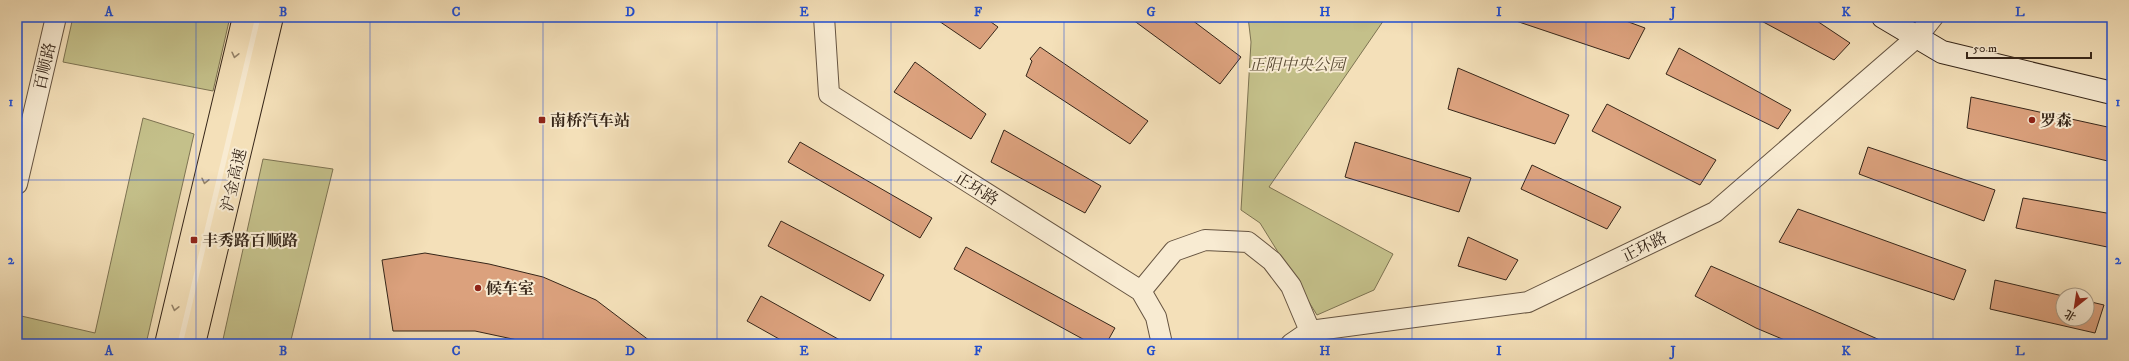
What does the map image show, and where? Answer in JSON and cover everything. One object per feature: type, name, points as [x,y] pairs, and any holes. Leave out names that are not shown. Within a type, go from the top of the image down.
[{"type":"highway","name":"沪金高速","points":[[166,344],[244,17]]},
{"type":"highway","name":"沪金高速","points":[[194,344],[272,17]]},
{"type":"street","name":"百顺路","points":[[17,184],[56,17]]},
{"type":"street","points":[[182,344],[259,17]]},
{"type":"street","name":"正环路","points":[[824,17],[829,94],[1141,291],[1156,317],[1162,344]]},
{"type":"street","points":[[1883,17],[1942,52],[2112,93]]},
{"type":"street","name":"正环路","points":[[1291,344],[1310,331],[1528,302],[1715,212],[1916,37],[1933,17]]},
{"type":"street","points":[[1141,291],[1174,251],[1205,240],[1248,242],[1272,261],[1291,286],[1310,331]]},
{"type":"green space","points":[[73,17],[230,17],[213,91],[63,62]]},
{"type":"green space","name":"正阳中央公园","points":[[1248,17],[1386,17],[1269,187],[1393,254],[1374,290],[1317,315],[1260,223],[1241,210],[1251,42]]},
{"type":"green space","points":[[143,118],[194,134],[146,344],[17,344],[17,315],[95,333]]},
{"type":"green space","points":[[263,159],[333,169],[290,344],[222,344]]},
{"type":"building","points":[[933,17],[984,17],[998,27],[980,49]]},
{"type":"building","points":[[1129,17],[1188,17],[1241,57],[1220,84]]},
{"type":"building","points":[[1510,17],[1615,17],[1645,28],[1629,59],[1510,19]]},
{"type":"building","points":[[1754,17],[1811,17],[1850,43],[1834,60]]},
{"type":"building","points":[[1040,47],[1148,121],[1130,144],[1026,76],[1032,61],[1030,59]]},
{"type":"building","points":[[1679,48],[1791,110],[1778,129],[1666,74]]},
{"type":"building","points":[[915,62],[986,114],[971,139],[894,92]]},
{"type":"building","points":[[1458,68],[1569,115],[1555,144],[1448,109]]},
{"type":"building","points":[[1971,97],[2112,128],[2112,162],[1967,128]]},
{"type":"building","points":[[1607,104],[1716,160],[1700,185],[1592,131]]},
{"type":"building","points":[[1004,130],[1101,186],[1085,213],[991,162]]},
{"type":"building","points":[[800,142],[932,218],[920,238],[788,162]]},
{"type":"building","points":[[1355,142],[1471,178],[1459,212],[1345,177]]},
{"type":"building","points":[[1868,147],[1995,190],[1984,221],[1859,174]]},
{"type":"building","points":[[1532,165],[1621,207],[1607,229],[1521,189]]},
{"type":"building","points":[[2023,198],[2112,214],[2112,248],[2016,228]]},
{"type":"building","points":[[1798,209],[1966,270],[1954,300],[1779,242]]},
{"type":"building","points":[[781,221],[884,275],[870,301],[768,246]]},
{"type":"building","points":[[1468,237],[1518,260],[1506,280],[1458,266]]},
{"type":"building","points":[[966,247],[1115,328],[1106,344],[1092,344],[954,269]]},
{"type":"building","name":"候车室","points":[[425,253],[489,264],[543,277],[596,300],[654,344],[536,344],[475,331],[393,331],[382,260]]},
{"type":"building","points":[[1711,266],[1889,344],[1794,344],[1756,328],[1695,296]]},
{"type":"building","points":[[1995,280],[2055,294],[2055,324],[1990,309]]},
{"type":"building","points":[[761,296],[847,344],[788,344],[747,321]]},
{"type":"building","points":[[2095,303],[2104,305],[2095,333],[2069,327],[2095,327]]},
{"type":"place","name":"南桥汽车站","points":[[542,120]]},
{"type":"place","name":"罗森","points":[[2032,120]]},
{"type":"place","name":"丰秀路百顺路","points":[[194,240]]},
{"type":"place","name":"候车室","points":[[478,288]]}]
